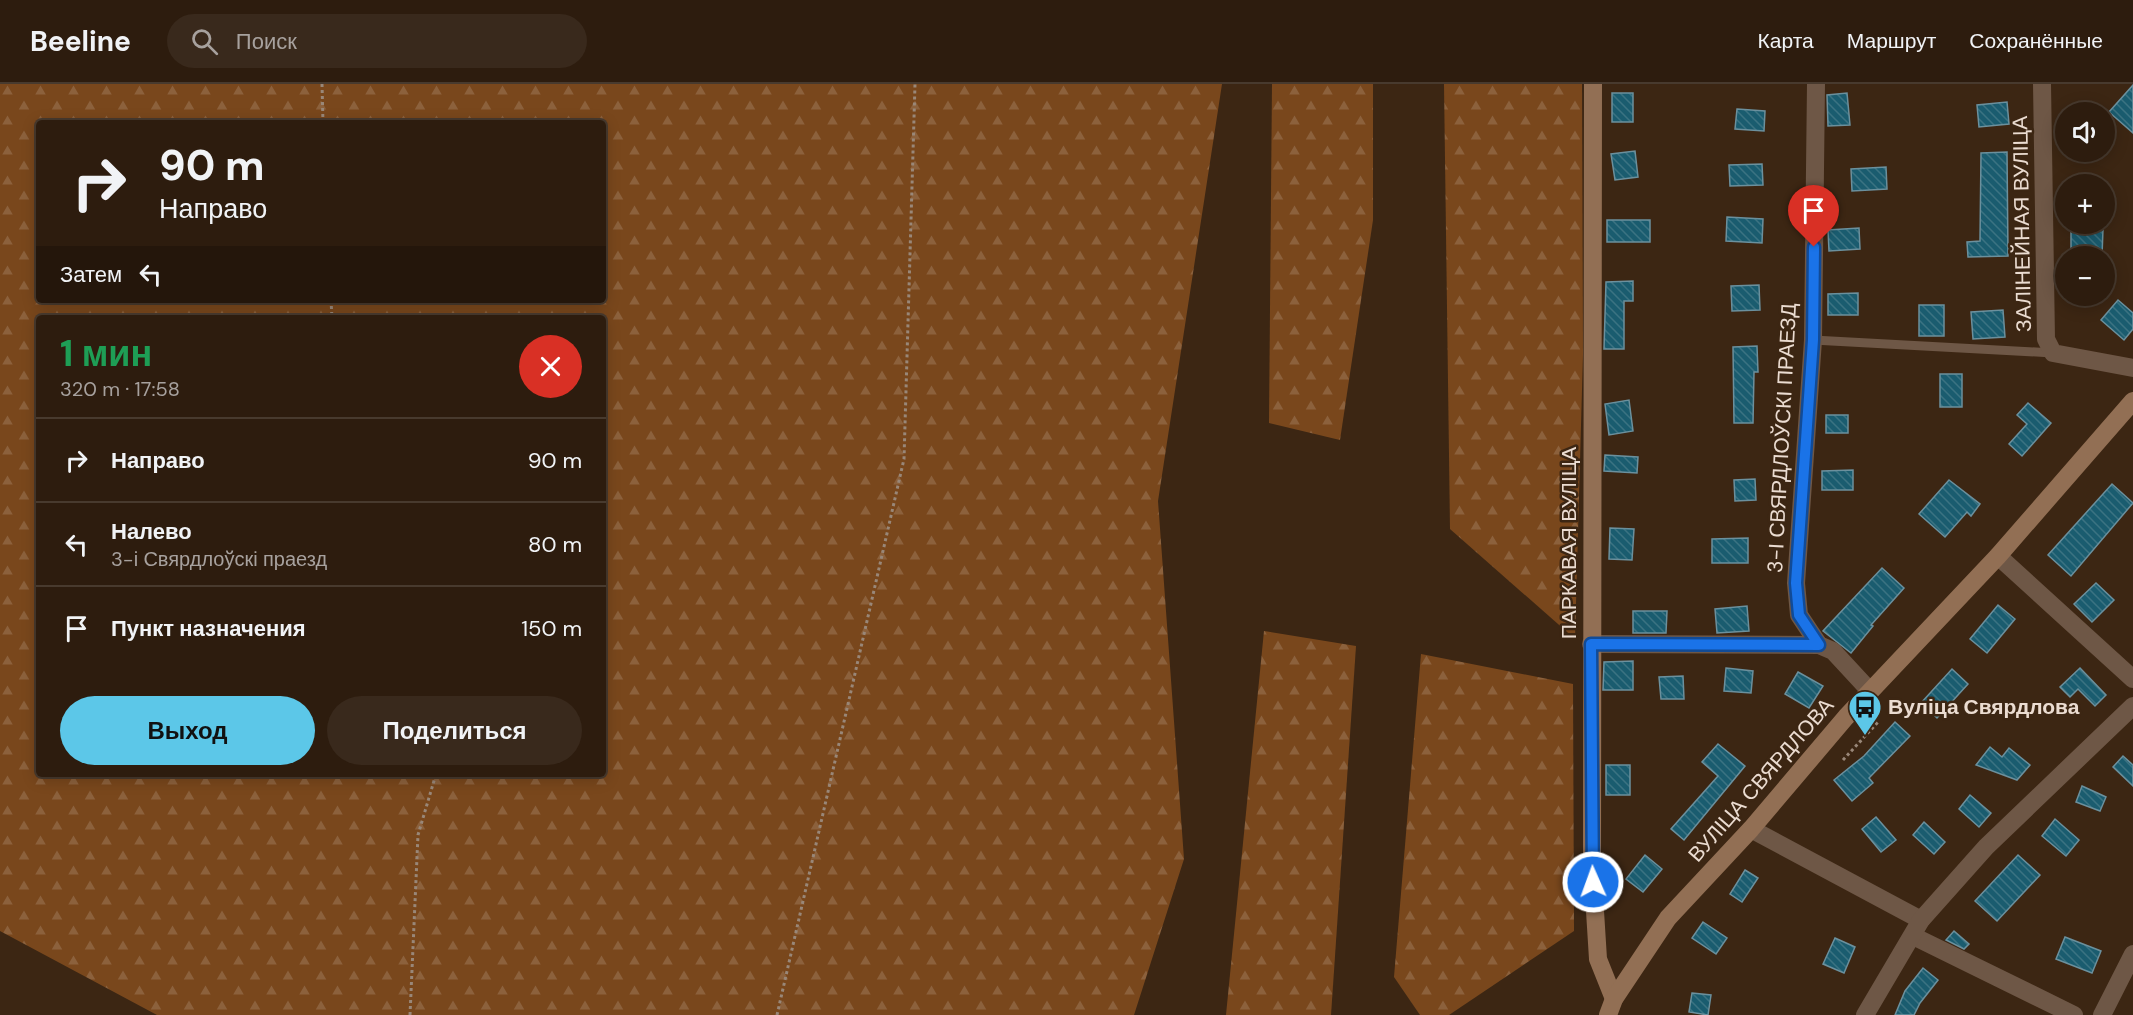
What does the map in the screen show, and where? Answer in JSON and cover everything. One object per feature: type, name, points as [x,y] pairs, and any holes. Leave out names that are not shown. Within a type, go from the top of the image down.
[{"type":"street","name":"ПАРКАВАЯ ВУЛІЦА","points":[[1593,84],[1592,863],[1598,959],[1611,1007]]},
{"type":"street","name":"3-І СВЯРДЛОЎСКІ ПРАЕЗД","points":[[1816,84],[1813,340],[1796,583],[1799,615],[1819,645]]},
{"type":"street","name":"ЗАЛІНЕЙНАЯ ВУЛІЦА","points":[[2042,84],[2046,339],[2053,353],[2133,368]]},
{"type":"street","name":"ВУЛІЦА СВЯРДЛОВА","points":[[1611,1007],[1668,918],[1752,829],[1870,691],[1998,556],[2133,401]]},
{"type":"street","points":[[1998,556],[2133,679]]},
{"type":"street","points":[[1591,644],[1819,645],[1833,651],[1870,691]]},
{"type":"street","points":[[1866,1015],[1917,928],[1986,847],[2133,706]]},
{"type":"street","points":[[1752,829],[1917,928],[2074,1015]]},
{"type":"street","points":[[2102,1015],[2133,954]]},
{"type":"lane","points":[[1813,340],[2053,353]]},
{"type":"path","points":[[322,84],[323,120]]},
{"type":"path","points":[[777,1015],[904,459],[915,84]]},
{"type":"path","points":[[1843,760],[1879,721]]},
{"type":"path","points":[[410,1015],[418,836],[435,777]]},
{"type":"green space","points":[[0,84],[1222,84],[1158,501],[1184,859],[1134,1015],[157,1015],[0,931]]},
{"type":"green space","points":[[1272,84],[1373,84],[1373,220],[1340,440],[1269,423]]},
{"type":"green space","points":[[1444,84],[1582,84],[1583,354],[1575,639],[1450,529]]},
{"type":"green space","points":[[1264,631],[1356,646],[1331,1015],[1226,1015]]},
{"type":"green space","points":[[1421,654],[1573,684],[1574,931],[1449,1015],[1420,1015],[1394,977]]},
{"type":"building","points":[[2133,85],[2133,133],[2115,117],[2115,105]]},
{"type":"building","points":[[1612,93],[1633,93],[1633,122],[1612,122]]},
{"type":"building","points":[[1847,93],[1850,125],[1828,126],[1827,95]]},
{"type":"building","points":[[2007,102],[2009,124],[1979,127],[1977,105]]},
{"type":"building","points":[[1737,109],[1765,111],[1764,131],[1735,129]]},
{"type":"building","points":[[1635,151],[1638,177],[1615,180],[1611,154]]},
{"type":"building","points":[[2007,152],[2008,256],[1968,257],[1967,242],[1980,241],[1981,153]]},
{"type":"building","points":[[1762,164],[1763,185],[1730,186],[1729,165]]},
{"type":"building","points":[[1886,167],[1887,189],[1852,191],[1851,169]]},
{"type":"building","points":[[1727,217],[1763,219],[1762,243],[1726,241]]},
{"type":"building","points":[[1607,220],[1650,220],[1650,242],[1607,242]]},
{"type":"building","points":[[1859,228],[1860,249],[1829,251],[1828,230]]},
{"type":"building","points":[[2071,234],[2103,234],[2102,246],[2071,246]]},
{"type":"building","points":[[1633,281],[1633,301],[1624,301],[1624,349],[1604,349],[1606,282]]},
{"type":"building","points":[[1759,285],[1760,310],[1732,311],[1731,286]]},
{"type":"building","points":[[1858,293],[1858,315],[1828,315],[1828,294]]},
{"type":"building","points":[[2118,300],[2133,313],[2133,329],[2124,340],[2101,320]]},
{"type":"building","points":[[1919,305],[1944,305],[1944,336],[1919,336]]},
{"type":"building","points":[[2003,310],[2005,337],[1973,339],[1971,312]]},
{"type":"building","points":[[1757,346],[1758,372],[1754,372],[1753,423],[1734,423],[1733,347]]},
{"type":"building","points":[[1940,374],[1962,374],[1962,407],[1940,407]]},
{"type":"building","points":[[1629,400],[1633,431],[1609,435],[1605,404]]},
{"type":"building","points":[[2028,403],[2051,423],[2022,456],[2009,444],[2027,424],[2017,415]]},
{"type":"building","points":[[1826,415],[1848,415],[1848,433],[1826,433]]},
{"type":"building","points":[[1605,455],[1638,457],[1637,473],[1604,471]]},
{"type":"building","points":[[1853,470],[1853,490],[1822,490],[1822,471]]},
{"type":"building","points":[[1755,479],[1756,500],[1735,501],[1734,480]]},
{"type":"building","points":[[1949,480],[1980,504],[1971,516],[1967,512],[1945,537],[1919,514]]},
{"type":"building","points":[[2112,484],[2133,503],[2071,576],[2048,555]]},
{"type":"building","points":[[1610,528],[1634,529],[1632,560],[1609,559]]},
{"type":"building","points":[[1748,538],[1748,563],[1712,563],[1712,539]]},
{"type":"building","points":[[1882,568],[1904,588],[1871,625],[1873,626],[1851,653],[1823,631]]},
{"type":"building","points":[[2096,583],[2114,600],[2092,622],[2074,604]]},
{"type":"building","points":[[1998,605],[2015,619],[1987,653],[1970,639]]},
{"type":"building","points":[[1747,606],[1749,631],[1717,633],[1715,609]]},
{"type":"building","points":[[1633,611],[1667,611],[1666,633],[1633,633]]},
{"type":"building","points":[[1633,661],[1633,690],[1603,690],[1604,662]]},
{"type":"building","points":[[1726,668],[1753,671],[1751,693],[1724,691]]},
{"type":"building","points":[[2080,668],[2106,695],[2095,706],[2078,689],[2070,697],[2060,687]]},
{"type":"building","points":[[1952,669],[1968,684],[1937,718],[1921,703]]},
{"type":"building","points":[[1798,672],[1823,686],[1809,708],[1785,694]]},
{"type":"building","points":[[1683,676],[1684,699],[1661,699],[1659,677]]},
{"type":"building","points":[[1895,722],[1910,736],[1869,778],[1873,783],[1852,801],[1834,780],[1864,756]]},
{"type":"building","points":[[1718,744],[1745,766],[1684,840],[1671,829],[1718,776],[1702,762]]},
{"type":"building","points":[[1990,747],[2002,757],[2009,748],[2030,765],[2017,780],[1976,765]]},
{"type":"building","points":[[2123,756],[2133,765],[2133,786],[2113,767]]},
{"type":"building","points":[[1606,765],[1630,765],[1630,795],[1606,795]]},
{"type":"building","points":[[2082,786],[2106,797],[2100,811],[2076,802]]},
{"type":"building","points":[[1970,795],[1991,813],[1979,827],[1959,809]]},
{"type":"building","points":[[1876,817],[1896,840],[1881,852],[1862,829]]},
{"type":"building","points":[[2055,819],[2079,840],[2066,856],[2042,836]]},
{"type":"building","points":[[1924,822],[1945,842],[1934,854],[1913,835]]},
{"type":"building","points":[[1645,855],[1662,869],[1643,892],[1626,879]]},
{"type":"building","points":[[2018,855],[2040,875],[1997,921],[1975,901]]},
{"type":"building","points":[[1745,870],[1758,878],[1742,902],[1730,894]]},
{"type":"building","points":[[1703,922],[1727,938],[1716,954],[1692,938]]},
{"type":"building","points":[[1954,931],[1969,944],[1964,949],[1946,940]]},
{"type":"building","points":[[2065,937],[2101,951],[2092,973],[2056,959]]},
{"type":"building","points":[[1835,938],[1855,947],[1844,973],[1823,964]]},
{"type":"building","points":[[1923,968],[1938,980],[1920,1003],[1914,1015],[1895,1015],[1905,991]]},
{"type":"building","points":[[1692,993],[1711,995],[1708,1015],[1689,1012]]},
{"type":"place","name":"Вуліца Свярдлова","points":[[1865,736]]},
{"type":"route","points":[[1593,882],[1591,644],[1819,645],[1799,615],[1796,583],[1813,340],[1814,247]]}]
